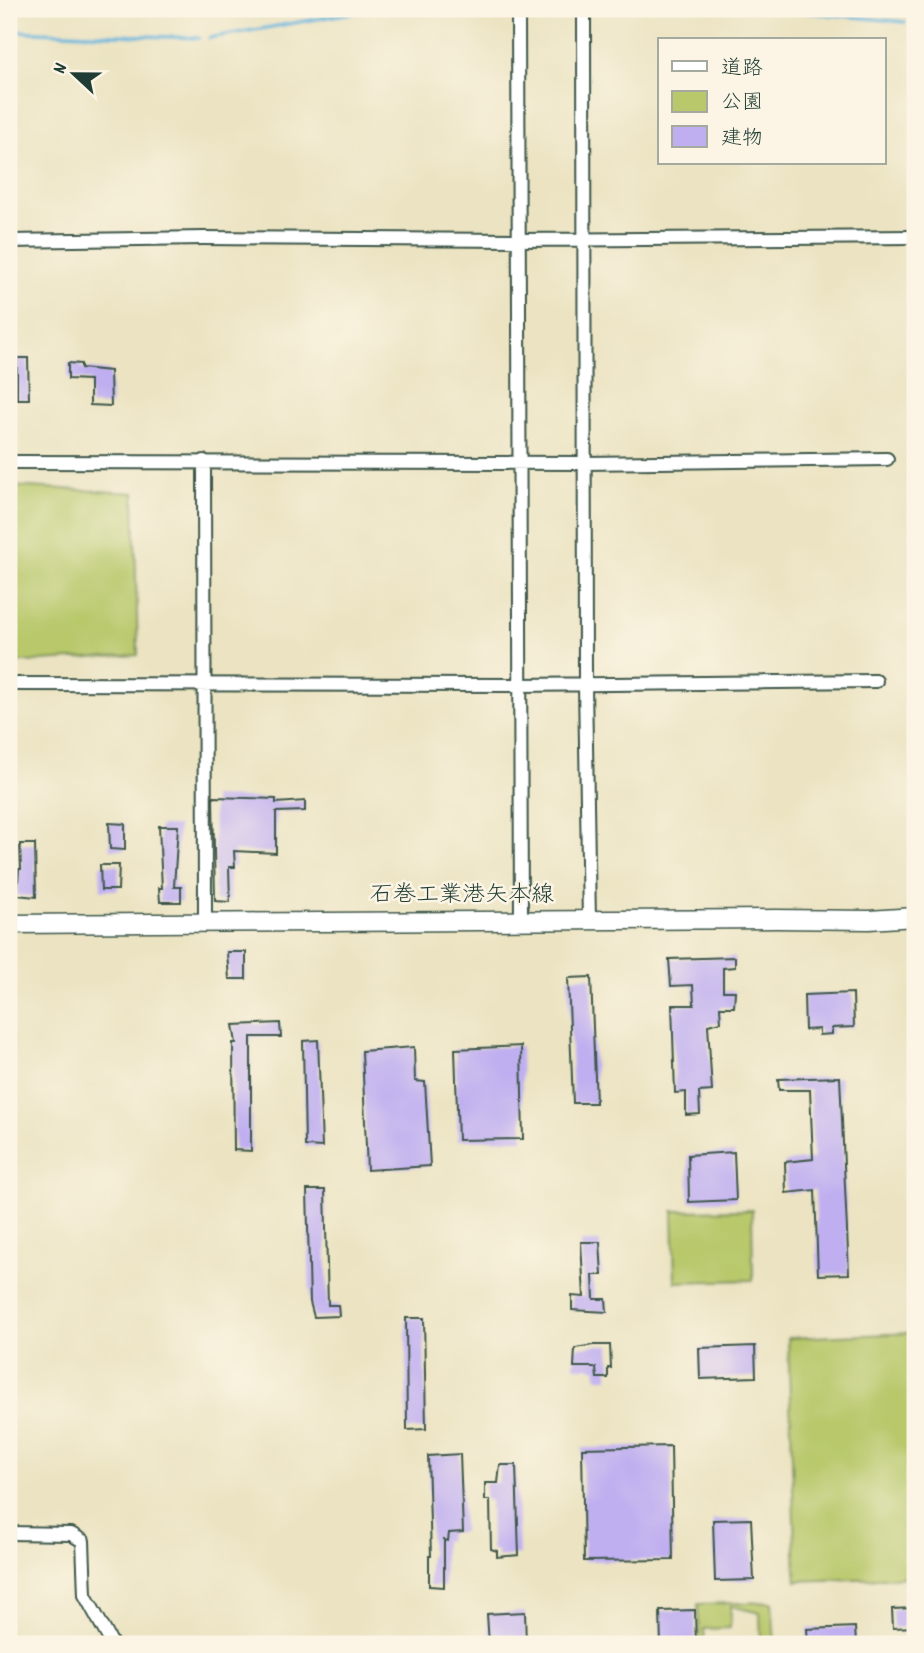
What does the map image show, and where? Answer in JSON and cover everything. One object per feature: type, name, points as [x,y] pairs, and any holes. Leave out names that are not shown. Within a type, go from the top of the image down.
[{"type":"main road","name":"石巻工業港矢本線","points":[[9,924],[869,920],[915,917]]},
{"type":"street","points":[[518,9],[521,921]]},
{"type":"street","points":[[584,9],[585,685],[589,921]]},
{"type":"street","points":[[9,241],[204,238],[517,240],[915,237]]},
{"type":"street","points":[[9,462],[584,463],[887,459]]},
{"type":"street","points":[[204,461],[205,921]]},
{"type":"street","points":[[9,684],[585,685],[876,681]]},
{"type":"street","points":[[9,1533],[71,1534],[82,1541],[85,1595],[112,1644]]},
{"type":"green space","points":[[9,486],[134,493],[138,655],[9,663]]},
{"type":"green space","points":[[752,1210],[753,1280],[675,1282],[673,1211]]},
{"type":"green space","points":[[915,1333],[915,1577],[796,1581],[788,1338]]},
{"type":"green space","points":[[772,1602],[775,1644],[761,1644],[760,1613],[731,1606],[730,1628],[704,1629],[705,1644],[700,1644],[698,1604]]},
{"type":"building","points":[[17,358],[28,358],[29,399],[17,399]]},
{"type":"building","points":[[68,363],[81,364],[81,368],[110,371],[111,406],[90,405],[90,380],[68,379]]},
{"type":"building","points":[[213,797],[276,799],[276,803],[305,801],[305,811],[276,812],[276,853],[234,851],[235,867],[229,867],[230,902],[215,901]]},
{"type":"building","points":[[109,823],[125,824],[125,850],[110,849]]},
{"type":"building","points":[[159,826],[178,826],[174,887],[181,887],[181,902],[160,902],[159,888],[162,888]]},
{"type":"building","points":[[20,844],[35,844],[36,897],[17,895],[21,869]]},
{"type":"building","points":[[100,865],[119,865],[118,890],[101,890]]},
{"type":"building","points":[[227,952],[246,952],[246,979],[229,979]]},
{"type":"building","points":[[735,957],[735,967],[723,968],[723,991],[735,991],[734,1007],[720,1007],[721,1022],[708,1025],[712,1091],[699,1092],[700,1114],[686,1115],[686,1092],[675,1093],[672,1005],[694,1005],[693,985],[671,986],[669,959]]},
{"type":"building","points":[[591,977],[596,1103],[573,1103],[568,978]]},
{"type":"building","points":[[853,993],[854,1027],[832,1028],[832,1034],[819,1035],[819,1029],[805,1030],[804,995]]},
{"type":"building","points":[[280,1023],[281,1037],[251,1037],[251,1151],[234,1150],[233,1043],[236,1043],[233,1025]]},
{"type":"building","points":[[318,1040],[322,1147],[305,1146],[303,1041]]},
{"type":"building","points":[[521,1046],[523,1139],[458,1140],[455,1049]]},
{"type":"building","points":[[414,1047],[415,1081],[425,1082],[430,1166],[367,1170],[362,1051]]},
{"type":"building","points":[[840,1077],[849,1274],[818,1275],[815,1190],[786,1193],[785,1162],[813,1159],[810,1090],[779,1090],[778,1079]]},
{"type":"building","points":[[734,1152],[736,1200],[689,1202],[688,1155]]},
{"type":"building","points":[[307,1190],[325,1190],[328,1305],[338,1305],[339,1316],[314,1317],[310,1302]]},
{"type":"building","points":[[581,1242],[600,1242],[602,1275],[593,1275],[594,1299],[606,1299],[607,1312],[572,1310],[572,1296],[584,1297]]},
{"type":"building","points":[[406,1318],[424,1318],[426,1429],[407,1430]]},
{"type":"building","points":[[610,1345],[611,1368],[608,1368],[608,1378],[597,1378],[596,1368],[574,1367],[575,1348]]},
{"type":"building","points":[[755,1346],[756,1377],[700,1379],[699,1348]]},
{"type":"building","points":[[671,1446],[673,1560],[584,1561],[582,1448]]},
{"type":"building","points":[[460,1454],[463,1532],[449,1533],[448,1541],[444,1540],[444,1587],[429,1586],[431,1556],[428,1456]]},
{"type":"building","points":[[500,1465],[516,1465],[519,1555],[497,1557],[497,1551],[491,1549],[490,1500],[485,1500],[485,1483],[498,1483]]},
{"type":"building","points":[[751,1519],[754,1580],[715,1581],[713,1520]]},
{"type":"building","points":[[915,1608],[915,1627],[893,1628],[892,1609]]},
{"type":"building","points":[[695,1610],[696,1644],[661,1644],[660,1611]]},
{"type":"building","points":[[525,1612],[526,1644],[489,1644],[487,1614]]},
{"type":"building","points":[[855,1627],[856,1644],[808,1644],[807,1629]]},
{"type":"waterway","points":[[209,38],[373,9]]},
{"type":"waterway","points":[[775,9],[905,22]]},
{"type":"waterway","points":[[9,31],[199,38]]}]
